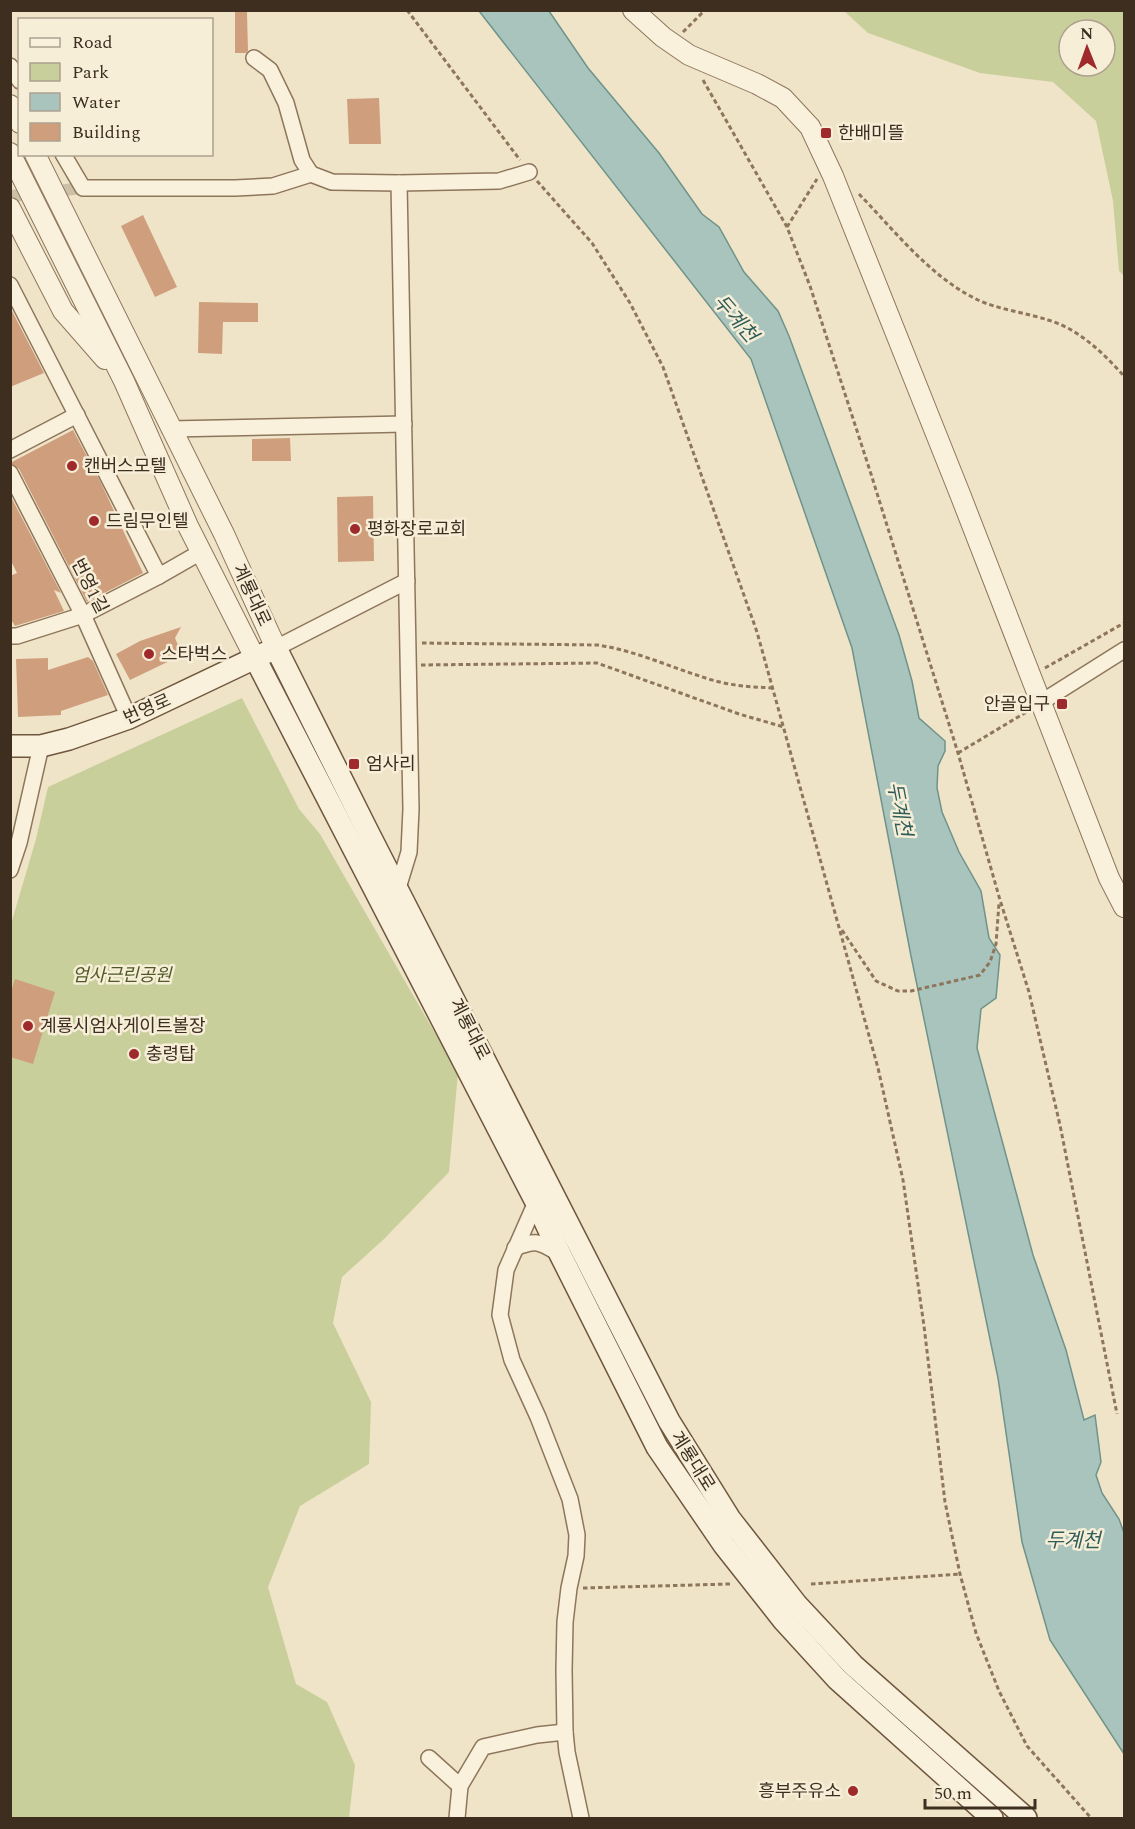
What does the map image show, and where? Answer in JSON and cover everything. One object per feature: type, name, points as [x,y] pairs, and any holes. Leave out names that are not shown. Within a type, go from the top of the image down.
[{"type":"main road","name":"번영로","points":[[10,747],[41,746],[69,739],[129,718],[276,648]]},
{"type":"main road","name":"계룡대로","points":[[276,648],[669,1421],[730,1519],[797,1605],[854,1665],[1026,1818]]},
{"type":"main road","name":"계룡대로","points":[[255,658],[536,1202],[657,1447],[724,1545],[784,1621],[837,1679],[992,1818]]},
{"type":"street","points":[[633,10],[689,55],[757,84],[783,98],[810,127],[960,494],[1109,878],[1125,907]]},
{"type":"street","points":[[254,58],[270,70],[286,104],[302,160],[311,174],[332,182],[399,183],[499,181],[529,172]]},
{"type":"street","points":[[10,105],[18,119]]},
{"type":"street","name":"계룡대로","points":[[10,153],[124,381],[201,552],[255,658]]},
{"type":"street","name":"계룡대로","points":[[36,156],[224,534],[276,648]]},
{"type":"street","points":[[64,156],[83,188],[273,186],[311,174]]},
{"type":"street","points":[[398,888],[409,852],[411,809],[399,183]]},
{"type":"street","points":[[10,208],[16,231],[63,311],[124,381]]},
{"type":"street","points":[[10,285],[159,576]]},
{"type":"street","points":[[10,450],[77,415]]},
{"type":"street","points":[[170,429],[404,424]]},
{"type":"street","name":"번영1길","points":[[10,473],[83,615],[129,718]]},
{"type":"street","points":[[10,636],[83,615],[201,552]]},
{"type":"street","points":[[276,648],[408,581]]},
{"type":"street","points":[[1040,703],[1125,650]]},
{"type":"street","points":[[10,870],[19,843],[41,746]]},
{"type":"street","points":[[536,1202],[506,1270],[500,1315],[512,1360],[538,1417],[570,1499],[578,1535],[565,1622],[565,1732],[574,1792],[581,1818]]},
{"type":"street","points":[[515,1248],[529,1242],[540,1242],[560,1254]]},
{"type":"street","points":[[457,1818],[460,1786],[483,1747],[537,1735],[565,1732]]},
{"type":"street","points":[[429,1758],[460,1786]]},
{"type":"path","points":[[407,10],[529,172],[592,243],[630,303],[663,367],[757,632],[878,1068],[903,1180],[924,1326],[945,1502],[960,1574],[976,1633],[999,1691],[1027,1746],[1091,1818]]},
{"type":"path","points":[[672,43],[705,10]]},
{"type":"path","points":[[689,55],[787,227],[818,308],[958,753],[1029,992],[1060,1125],[1117,1414]]},
{"type":"path","points":[[787,227],[817,179],[828,167]]},
{"type":"path","points":[[859,194],[913,251],[946,281],[979,301],[1051,320],[1088,340],[1125,376]]},
{"type":"path","points":[[1030,677],[1125,622]]},
{"type":"path","points":[[409,643],[598,645],[621,648],[712,680],[746,687],[774,688]]},
{"type":"path","points":[[409,665],[597,663],[739,714],[784,727]]},
{"type":"path","points":[[958,753],[1040,703]]},
{"type":"path","points":[[840,926],[876,981],[898,991],[911,991],[980,975],[990,962],[996,944],[1000,900]]},
{"type":"path","points":[[811,1584],[960,1574]]},
{"type":"path","points":[[569,1588],[730,1584]]},
{"type":"green space","points":[[844,11],[1124,11],[1124,276],[1119,271],[1113,201],[1096,121],[1053,82],[980,73],[868,33]]},
{"type":"green space","name":"엄사근린공원","points":[[242,698],[299,809],[320,834],[458,1073],[449,1172],[383,1240],[342,1277],[333,1323],[371,1402],[369,1464],[300,1506],[268,1587],[296,1684],[327,1702],[355,1765],[349,1818],[11,1818],[11,924],[36,839],[48,787]]},
{"type":"water","name":"두계천","points":[[479,11],[549,11],[588,68],[659,153],[702,214],[719,227],[744,272],[778,311],[899,635],[912,681],[919,718],[945,741],[945,751],[938,766],[937,788],[942,812],[959,852],[981,891],[989,938],[1000,955],[996,998],[981,1009],[977,1048],[1033,1255],[1066,1350],[1084,1420],[1095,1415],[1101,1462],[1096,1475],[1102,1493],[1119,1519],[1124,1533],[1124,1754],[1050,1640],[1022,1542],[998,1378],[911,956],[852,648],[751,359]]},
{"type":"building","points":[[235,12],[247,12],[248,51],[246,53],[235,53]]},
{"type":"building","points":[[379,98],[381,144],[349,144],[347,99]]},
{"type":"building","points":[[143,215],[177,287],[155,297],[121,226]]},
{"type":"building","points":[[199,302],[258,303],[258,322],[223,322],[222,354],[198,353]]},
{"type":"building","points":[[10,307],[44,373],[10,387]]},
{"type":"building","points":[[73,430],[101,483],[143,573],[87,602],[19,469],[10,463]]},
{"type":"building","points":[[290,438],[291,461],[252,461],[252,439]]},
{"type":"building","points":[[10,495],[61,593],[54,590],[64,611],[15,626],[10,618],[10,576],[17,573],[10,559]]},
{"type":"building","name":"평화장로교회","points":[[373,496],[374,561],[338,562],[337,497]]},
{"type":"building","name":"스타벅스","points":[[181,627],[175,638],[182,655],[130,680],[116,654],[140,641]]},
{"type":"building","points":[[88,657],[93,661],[108,695],[61,711],[61,715],[18,717],[16,659],[48,658],[48,670]]},
{"type":"building","name":"계룡시엄사게이트볼장","points":[[15,979],[55,992],[33,1064],[10,1057],[10,995]]},
{"type":"tunnel","points":[[10,196],[83,188]]},
{"type":"place","name":"한배미뜰","points":[[826,133]]},
{"type":"place","name":"캔버스모텔","points":[[72,466]]},
{"type":"place","name":"드림무인텔","points":[[94,521]]},
{"type":"place","name":"평화장로교회","points":[[355,529]]},
{"type":"place","name":"스타벅스","points":[[149,654]]},
{"type":"place","name":"안골입구","points":[[1062,704]]},
{"type":"place","name":"엄사리","points":[[354,764]]},
{"type":"place","name":"계룡시엄사게이트볼장","points":[[28,1026]]},
{"type":"place","name":"충령탑","points":[[134,1054]]},
{"type":"place","name":"흥부주유소","points":[[853,1791]]}]
